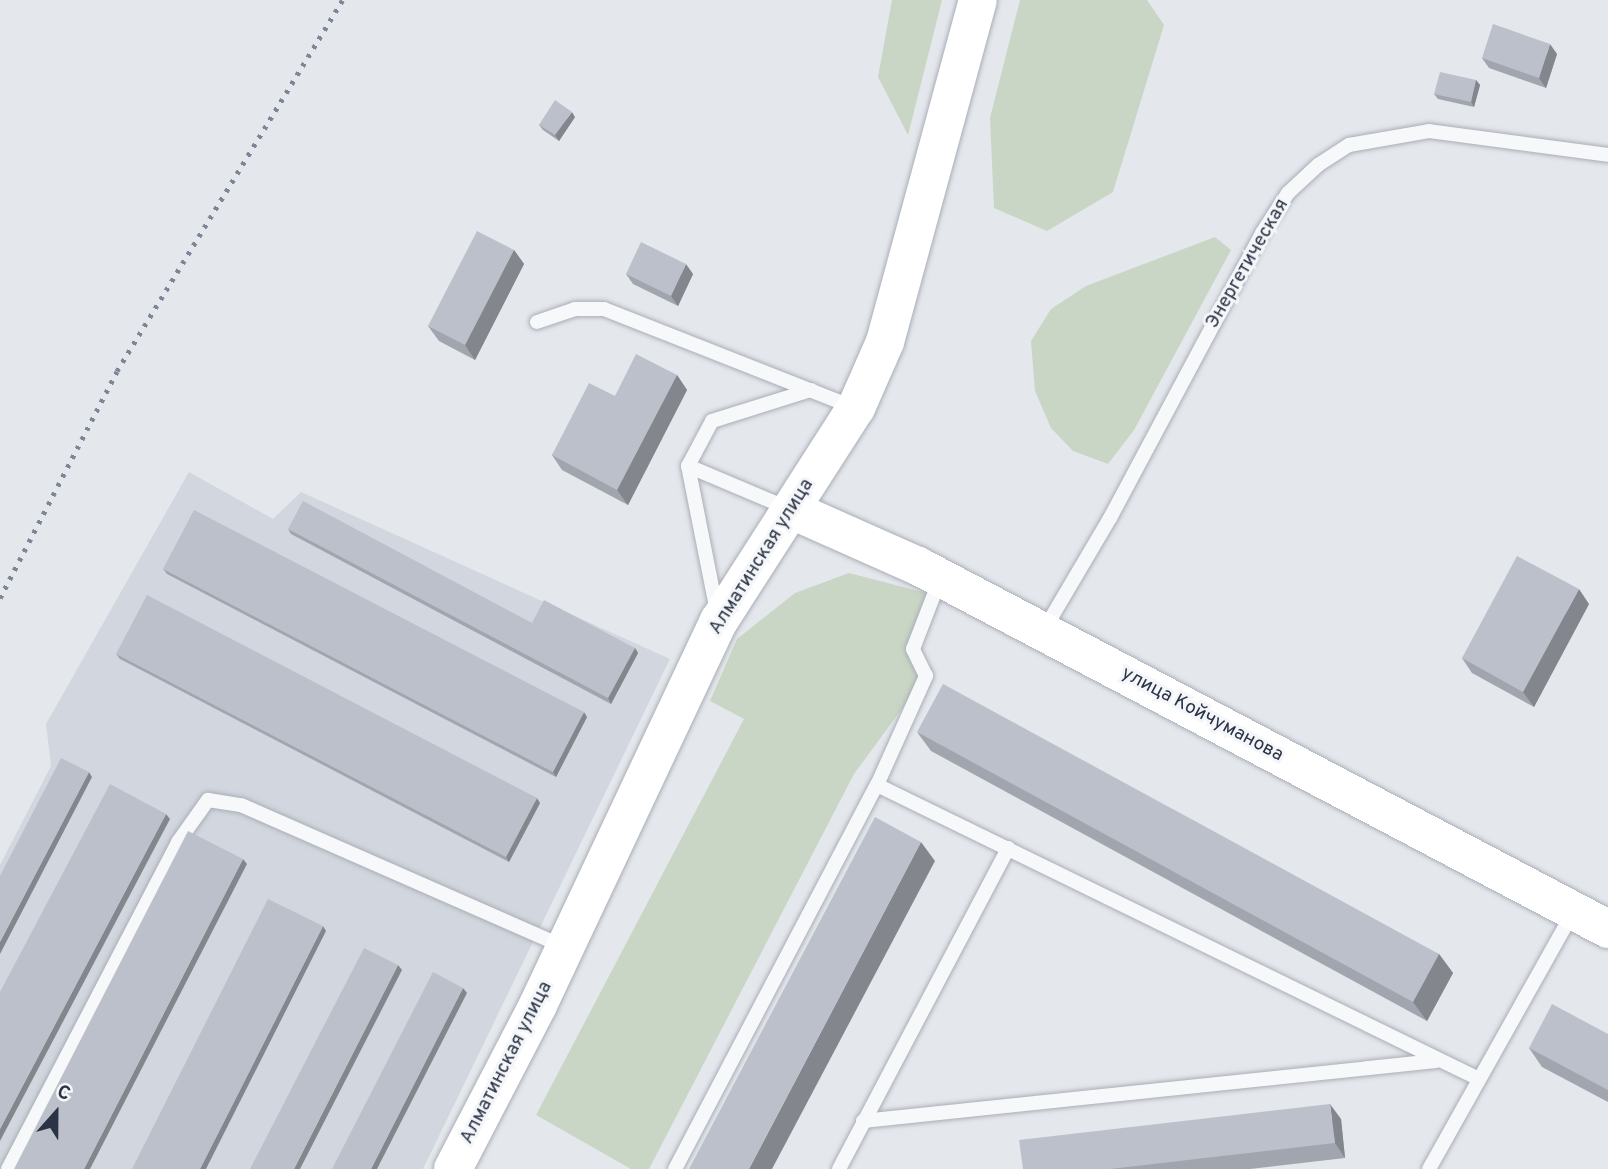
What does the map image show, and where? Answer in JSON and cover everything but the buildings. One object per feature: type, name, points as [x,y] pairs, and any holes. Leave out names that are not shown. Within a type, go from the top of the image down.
[{"type":"street","name":"Алматинская улица","points":[[453,1169],[565,947],[719,621],[793,510],[856,408],[885,342],[978,0]]},
{"type":"street","name":"улица Койчуманова","points":[[793,510],[940,578],[1608,929]]},
{"type":"lane","name":"Энергетическая","points":[[1044,632],[1111,518],[1262,233],[1288,193],[1318,165],[1349,145],[1429,131],[1608,155]]},
{"type":"lane","points":[[537,322],[575,309],[604,309],[856,408]]},
{"type":"lane","points":[[719,621],[688,466],[712,421],[810,390]]},
{"type":"lane","points":[[688,466],[793,510]]},
{"type":"lane","points":[[675,1169],[877,785],[926,676],[913,649],[940,578]]},
{"type":"lane","points":[[877,785],[1437,1061],[1479,1079]]},
{"type":"lane","points":[[8,1169],[178,842],[208,800],[241,805],[565,947]]},
{"type":"lane","points":[[839,1169],[1008,848]]},
{"type":"lane","points":[[1429,1169],[1574,911]]},
{"type":"lane","points":[[863,1121],[1437,1061]]},
{"type":"shaded area","points":[[189,472],[273,519],[301,492],[670,659],[423,1169],[0,1169],[0,865],[51,766],[46,724]]},
{"type":"green space","points":[[892,0],[942,0],[908,135],[878,77]]},
{"type":"green space","points":[[1020,0],[1147,0],[1164,25],[1113,192],[1047,231],[994,208],[990,118]]},
{"type":"green space","points":[[1215,237],[1231,250],[1134,430],[1108,464],[1073,451],[1051,428],[1035,391],[1031,341],[1051,309],[1086,286]]},
{"type":"green space","points":[[849,573],[934,595],[913,649],[926,676],[854,774],[649,1169],[631,1169],[536,1115],[744,719],[710,701],[737,639],[795,593]]},
{"type":"railway","points":[[0,598],[117,371],[343,0]]}]
